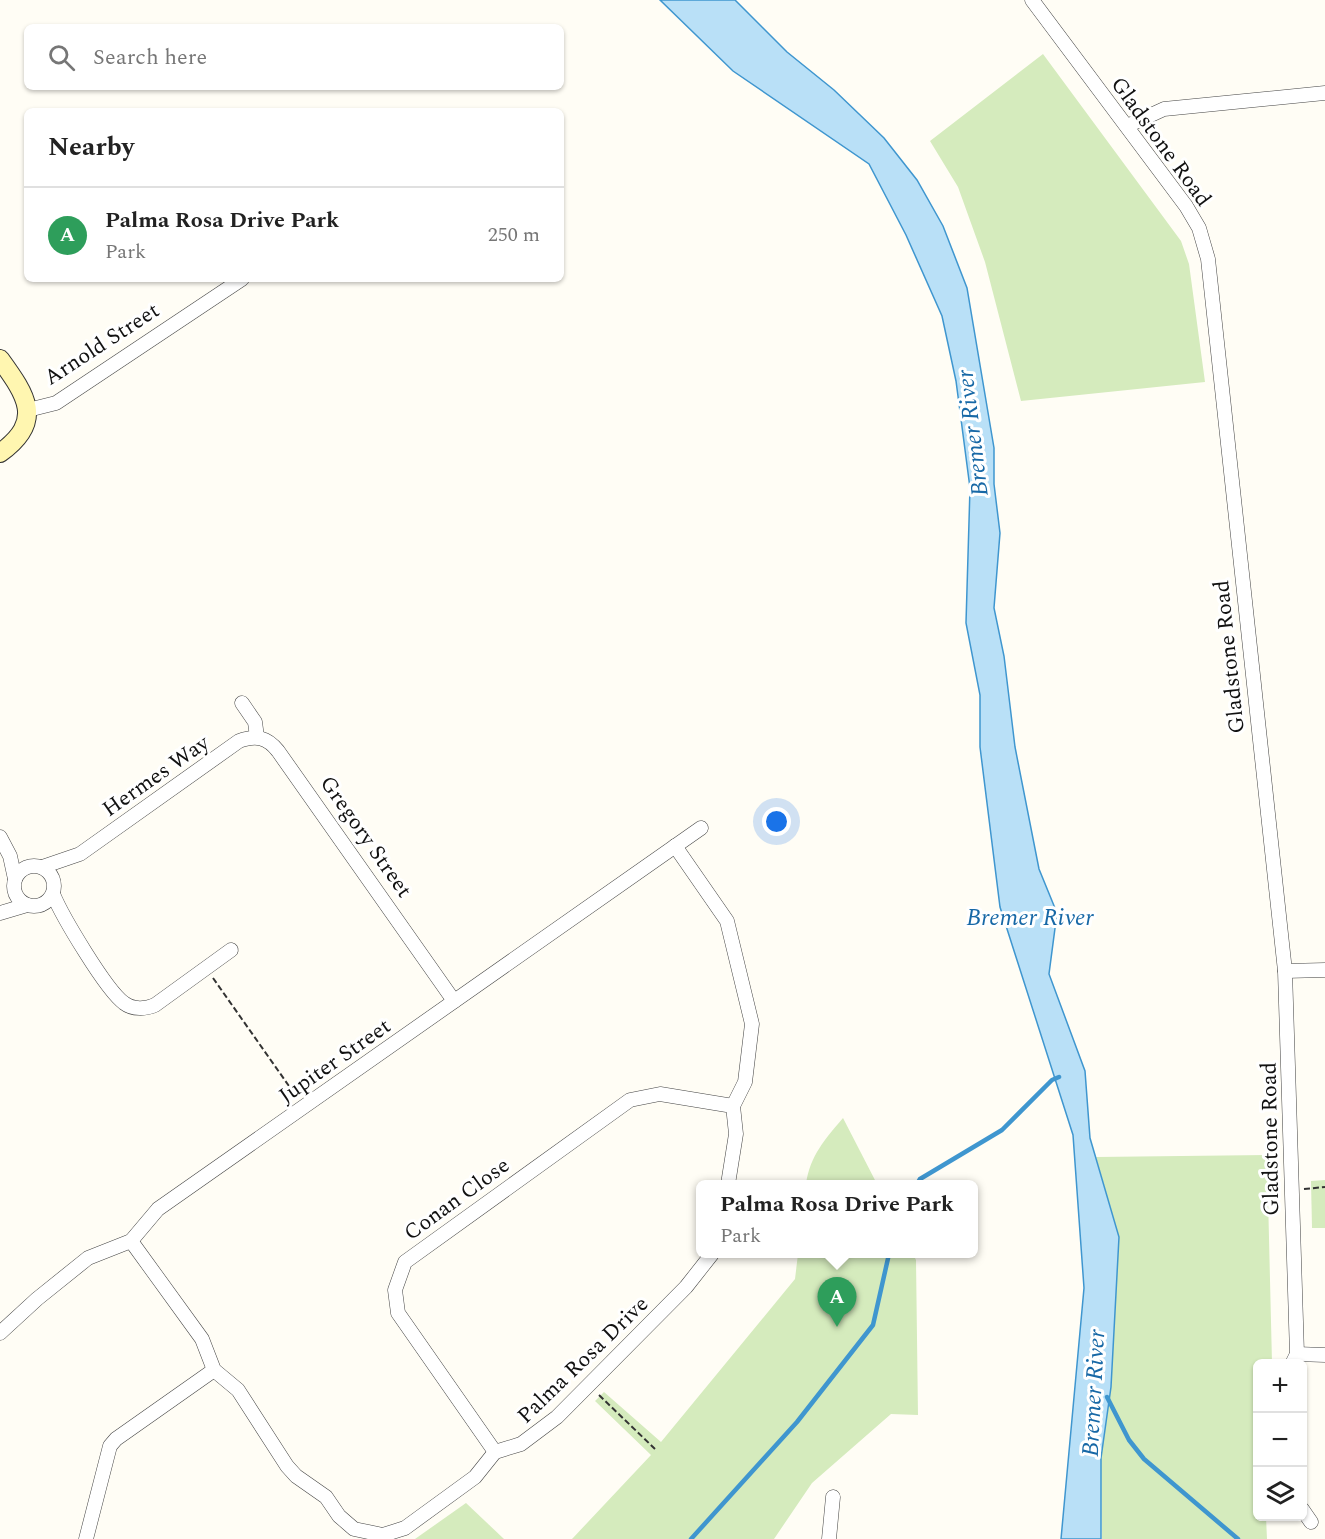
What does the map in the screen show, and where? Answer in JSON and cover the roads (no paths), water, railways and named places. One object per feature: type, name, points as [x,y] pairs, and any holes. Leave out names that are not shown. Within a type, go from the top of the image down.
[{"type":"main road","points":[[0,359],[21,390],[28,410]]},
{"type":"main road","name":"Arnold Street","points":[[0,453],[17,438],[25,427],[28,410]]},
{"type":"street","name":"Gladstone Road","points":[[1032,0],[1191,213],[1202,235],[1208,259],[1285,971],[1295,1359]]},
{"type":"street","points":[[1126,126],[1164,109],[1325,93]]},
{"type":"street","name":"Arnold Street","points":[[28,410],[56,403],[238,282]]},
{"type":"street","points":[[242,703],[255,722],[257,737]]},
{"type":"street","name":"Hermes Way","points":[[38,867],[80,854],[239,741],[257,737]]},
{"type":"street","name":"Gregory Street","points":[[257,737],[271,743],[278,751],[454,1001]]},
{"type":"street","name":"Jupiter Street","points":[[0,1333],[37,1299],[88,1258],[131,1241],[158,1209],[701,828]]},
{"type":"street","points":[[2,840],[51,875],[54,890],[70,930],[118,998],[132,1007],[148,1008],[155,1005],[231,950]]},
{"type":"street","points":[[2,840],[15,882],[17,897],[70,930]]},
{"type":"street","points":[[675,846],[727,921],[752,1024],[745,1082],[733,1106],[736,1134],[729,1180]]},
{"type":"street","name":"Hermes Way","points":[[54,890],[80,854]]},
{"type":"street","points":[[0,907],[23,869],[38,867]]},
{"type":"street","points":[[0,913],[33,905],[54,890]]},
{"type":"street","points":[[1285,971],[1325,970]]},
{"type":"street","name":"Conan Close","points":[[495,1452],[398,1313],[395,1290],[405,1262],[630,1100],[660,1094],[733,1106]]},
{"type":"street","points":[[131,1241],[202,1339],[214,1370],[238,1390],[296,1476],[326,1497],[339,1516],[354,1529],[383,1537],[405,1528],[475,1477],[495,1452]]},
{"type":"street","name":"Palma Rosa Drive","points":[[495,1452],[521,1444],[540,1432],[686,1287],[709,1258]]},
{"type":"street","points":[[1295,1359],[1325,1355]]},
{"type":"street","points":[[86,1539],[110,1446],[116,1439],[214,1370]]},
{"type":"street","points":[[829,1539],[833,1497]]},
{"type":"street","points":[[1307,1516],[1311,1522]]},
{"type":"water","name":"Bremer River","points":[[660,0],[735,0],[787,52],[834,90],[884,138],[917,180],[943,226],[967,288],[994,448],[994,484],[1000,533],[994,608],[1004,656],[1015,747],[1039,869],[1057,913],[1049,974],[1085,1071],[1090,1138],[1119,1237],[1111,1387],[1101,1458],[1101,1539],[1061,1539],[1084,1288],[1073,1135],[1000,907],[980,747],[980,695],[966,623],[970,488],[956,381],[942,316],[906,235],[869,164],[733,71]]},
{"type":"waterway","points":[[919,1180],[1002,1130],[1052,1080],[1059,1077]]},
{"type":"waterway","points":[[691,1539],[797,1422],[873,1325],[888,1258]]},
{"type":"waterway","points":[[1107,1397],[1129,1440],[1144,1459],[1238,1539]]},
{"type":"place","name":"Palma Rosa Drive Park","points":[[837,1327]]}]
